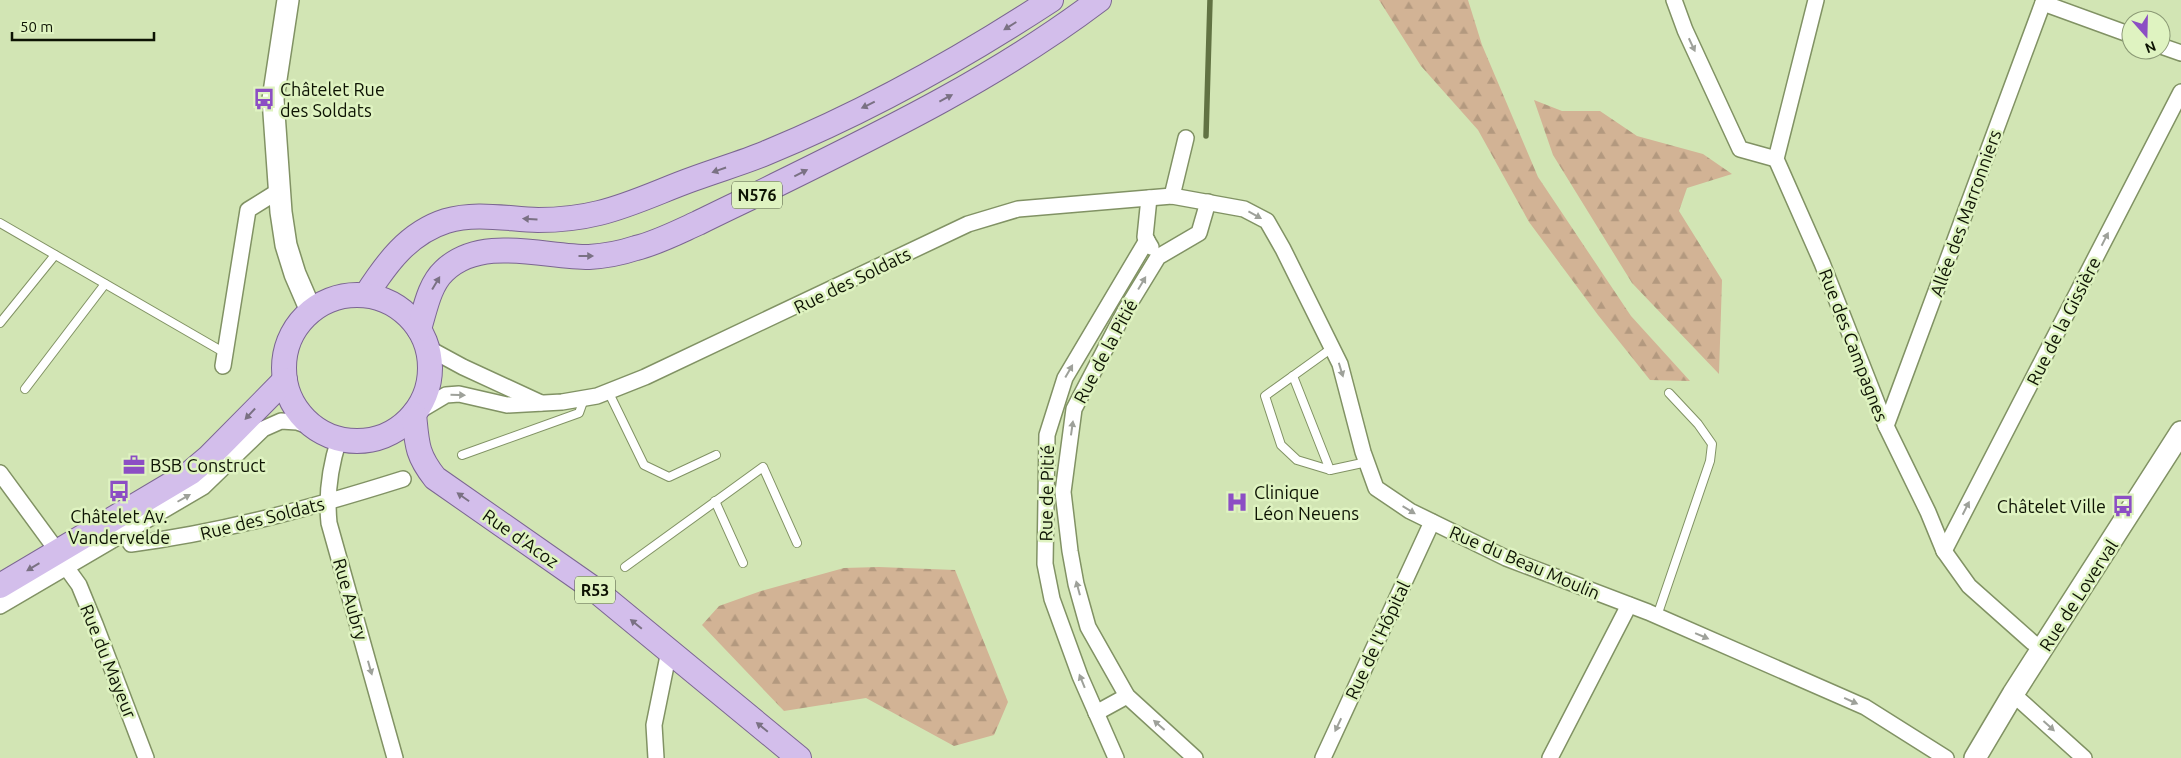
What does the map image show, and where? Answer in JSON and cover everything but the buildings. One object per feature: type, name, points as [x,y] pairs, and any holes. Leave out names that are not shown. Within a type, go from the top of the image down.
[{"type":"main road","name":"N576","points":[[366,295],[388,262],[405,244],[425,230],[446,221],[479,216],[539,220],[568,218],[612,209],[641,200],[765,154],[817,130],[931,73],[976,48],[1051,0]]},
{"type":"main road","name":"N576","points":[[424,338],[432,288],[443,272],[460,259],[478,252],[504,251],[590,256],[638,248],[669,236],[797,175],[953,94],[1029,49],[1099,0]]},
{"type":"main road","points":[[366,295],[387,301],[405,312],[424,338],[430,370],[426,393],[414,414],[393,432],[367,440],[339,439],[316,429],[298,412],[290,397],[285,380],[285,354],[294,330],[311,311],[337,298],[366,295]]},
{"type":"main road","points":[[0,586],[62,559],[190,473],[209,457],[285,380]]},
{"type":"main road","name":"Rue d'Acoz","points":[[414,414],[417,449],[426,467],[435,478],[596,588],[799,758]]},
{"type":"street","points":[[288,0],[274,99],[281,212],[286,245],[295,274],[311,311]]},
{"type":"street","points":[[1674,0],[1685,30],[1740,149],[1776,159],[1816,0]]},
{"type":"street","points":[[2043,2],[2121,31]]},
{"type":"street","name":"Allée des Marronniers","points":[[1886,426],[2043,2]]},
{"type":"street","name":"Rue de la Gissière","points":[[1944,551],[2181,92]]},
{"type":"street","points":[[1172,196],[1186,138]]},
{"type":"street","name":"Rue des Campagnes","points":[[1776,159],[1822,263],[1886,426],[1928,512],[1944,551],[1969,586],[2032,642],[2043,649]]},
{"type":"street","points":[[224,360],[248,210],[280,190]]},
{"type":"street","name":"Rue des Soldats","points":[[414,414],[446,395],[459,394],[507,405],[542,404],[584,399],[654,373],[968,224],[1018,209],[1172,196]]},
{"type":"street","name":"Rue du Beau Moulin","points":[[1172,196],[1244,209],[1267,221],[1340,364],[1376,488],[1410,511],[1506,558],[1657,616],[1865,707],[1946,758]]},
{"type":"street","points":[[1149,198],[1145,237],[1158,257]]},
{"type":"street","name":"Rue de la Pitié","points":[[1195,758],[1126,696],[1088,627],[1076,584],[1063,492],[1074,409],[1125,311],[1158,257],[1199,233],[1208,202]]},
{"type":"street","name":"Rue de Pitié","points":[[1116,758],[1096,714],[1052,599],[1045,564],[1047,435],[1065,378],[1147,240]]},
{"type":"street","points":[[424,338],[542,404]]},
{"type":"street","points":[[0,606],[62,559],[124,533],[203,487],[263,429],[281,421],[297,422],[316,429]]},
{"type":"street","name":"Rue de Loverval","points":[[1974,758],[2181,432]]},
{"type":"street","name":"Rue Aubry","points":[[339,439],[332,463],[327,503],[329,523],[396,758]]},
{"type":"street","name":"Rue du Mayeur","points":[[0,473],[79,585],[96,624],[146,758]]},
{"type":"street","name":"Rue des Soldats","points":[[124,533],[131,544],[183,538],[235,527],[327,503],[403,479]]},
{"type":"street","name":"Rue de l'Hôpital","points":[[1323,758],[1432,522]]},
{"type":"street","points":[[1550,758],[1629,605]]},
{"type":"street","points":[[656,758],[654,725],[669,651]]},
{"type":"street","points":[[2013,694],[2084,758]]},
{"type":"street","points":[[1096,714],[1126,696]]},
{"type":"lane","points":[[0,223],[106,284],[224,360]]},
{"type":"lane","points":[[0,323],[55,255]]},
{"type":"lane","points":[[25,389],[106,284]]},
{"type":"lane","points":[[1332,348],[1265,396],[1281,445],[1297,460],[1330,470],[1367,462]]},
{"type":"lane","points":[[1293,376],[1330,470]]},
{"type":"lane","points":[[608,391],[644,465],[669,477],[716,454]]},
{"type":"lane","points":[[1657,616],[1710,461],[1712,444],[1698,424],[1669,392]]},
{"type":"lane","points":[[462,455],[579,412],[584,399]]},
{"type":"lane","points":[[625,567],[763,467],[797,543]]},
{"type":"lane","points":[[715,501],[743,563]]},
{"type":"green space","points":[[1379,0],[1468,0],[1482,45],[1538,177],[1631,316],[1690,381],[1650,380],[1598,315],[1529,222],[1478,130],[1421,66]]},
{"type":"green space","points":[[1534,100],[1562,111],[1600,111],[1637,136],[1703,154],[1732,174],[1687,188],[1679,211],[1722,280],[1719,374],[1632,283],[1553,155]]},
{"type":"green space","points":[[879,567],[955,570],[1008,702],[994,735],[954,746],[866,698],[784,711],[702,625],[719,606],[761,591],[844,568]]},
{"type":"waterway","points":[[1206,136],[1210,0]]},
{"type":"place","name":"Châtelet Rue des Soldats","points":[[264,99]]},
{"type":"place","name":"BSB Construct","points":[[134,465]]},
{"type":"place","name":"Châtelet Av. Vandervelde","points":[[119,491]]},
{"type":"place","name":"Clinique Léon Neuens","points":[[1237,502]]},
{"type":"place","name":"Châtelet Ville","points":[[2123,506]]}]
